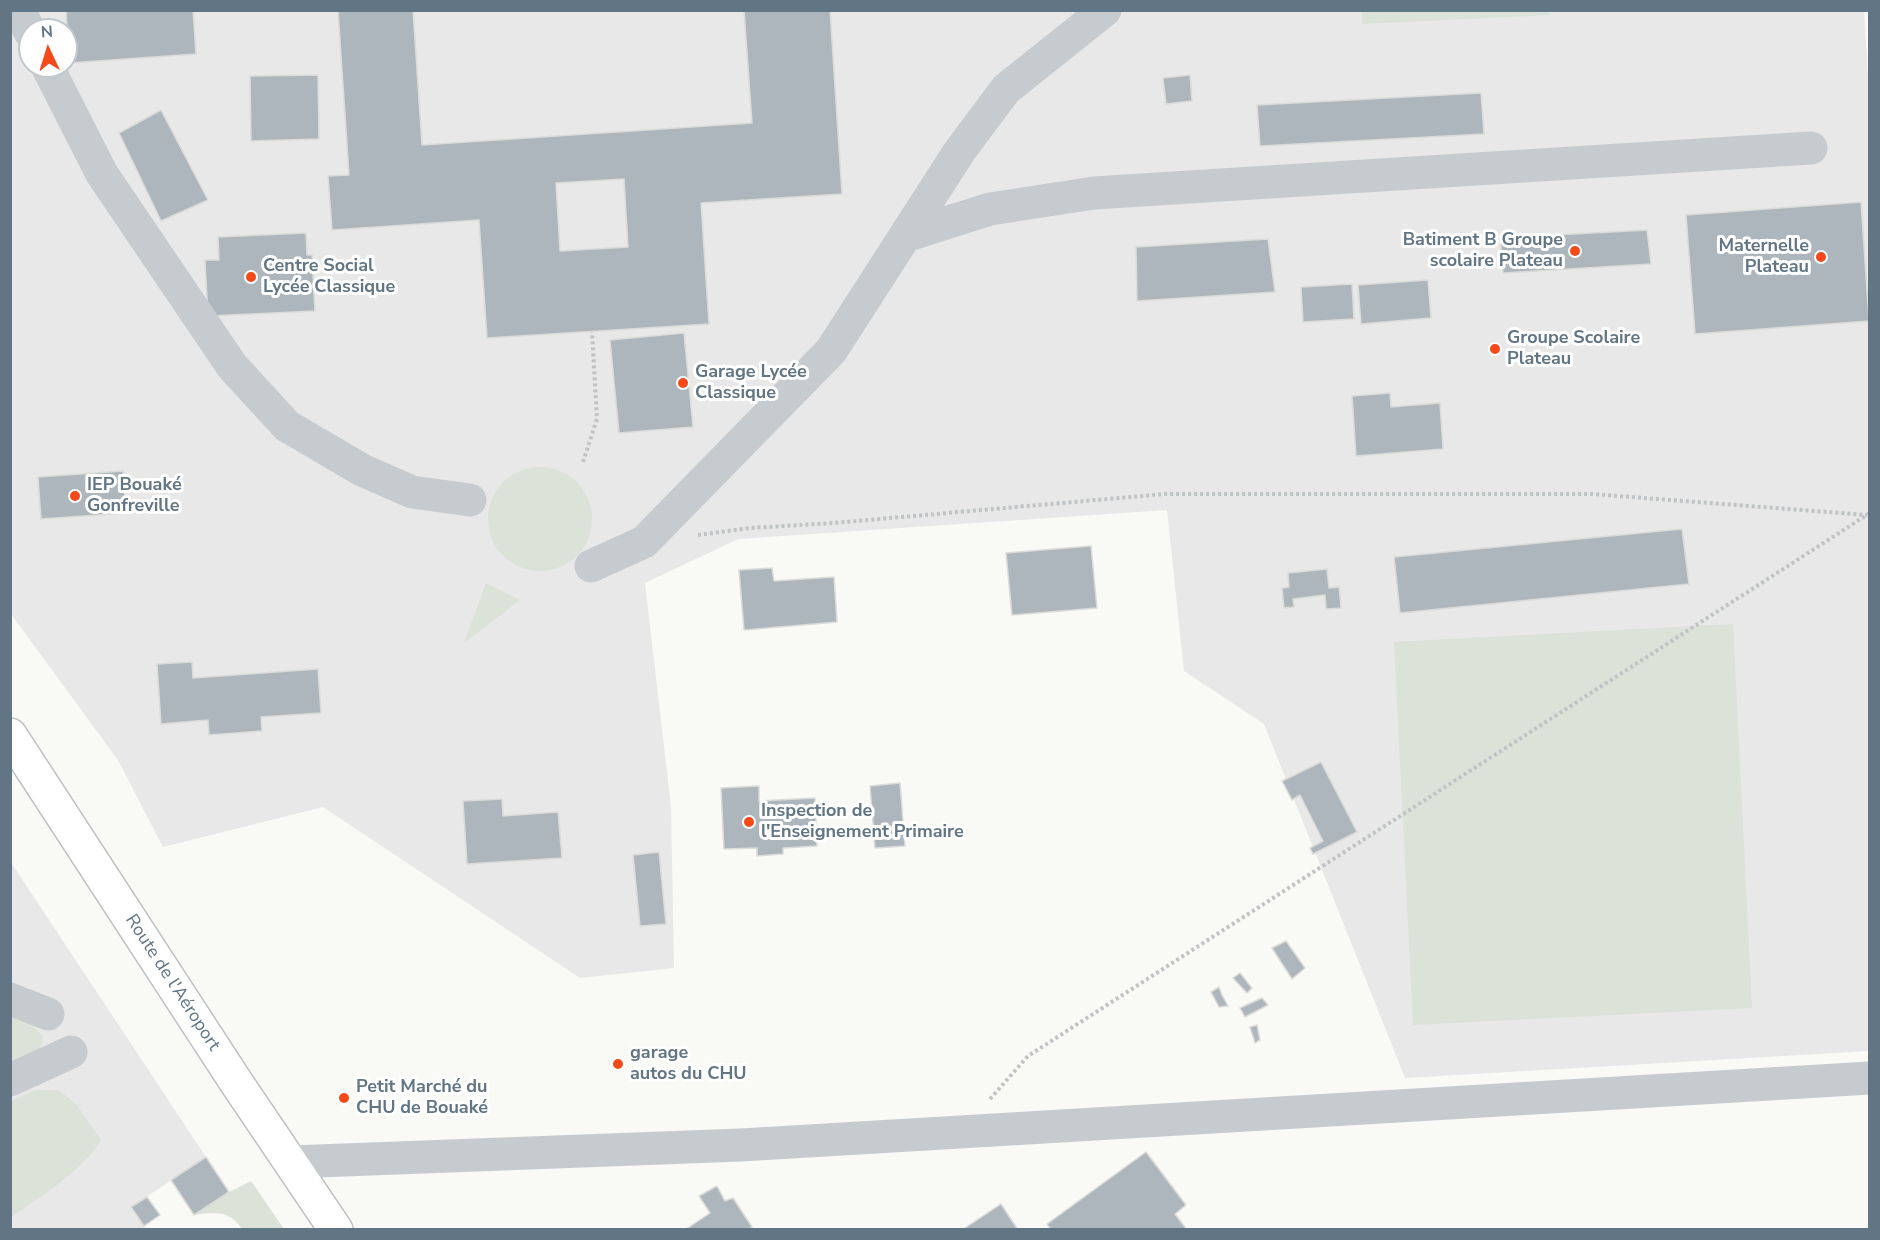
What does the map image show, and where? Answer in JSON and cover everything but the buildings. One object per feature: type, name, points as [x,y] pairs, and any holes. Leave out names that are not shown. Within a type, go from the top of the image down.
[{"type":"main road","name":"Route de l'Aéroport","points":[[10,735],[236,1082],[336,1230]]},
{"type":"street","points":[[591,566],[644,542],[831,351],[958,152],[1006,89],[1105,10]]},
{"type":"street","points":[[53,78],[102,174],[232,366],[287,426],[362,470],[412,492],[471,500]]},
{"type":"street","points":[[905,236],[990,209],[1094,193],[1811,148]]},
{"type":"street","points":[[10,999],[48,1014]]},
{"type":"street","points":[[10,1080],[71,1052]]},
{"type":"street","points":[[291,1162],[741,1145],[1869,1078]]},
{"type":"path","points":[[583,462],[597,419],[592,332]]},
{"type":"path","points":[[691,536],[750,528],[1166,494],[1592,494],[1868,514]]},
{"type":"path","points":[[960,1132],[1028,1056],[1868,514]]},
{"type":"shaded area","points":[[1549,10],[1550,15],[1362,24],[1362,11]]},
{"type":"shaded area","points":[[10,11],[1864,11],[1870,110],[1869,1051],[1405,1078],[1264,724],[1184,671],[1167,510],[738,539],[645,583],[671,807],[674,968],[580,978],[323,807],[163,847],[118,760],[11,614]]},
{"type":"shaded area","points":[[540,467],[560,471],[577,482],[588,499],[592,519],[588,539],[577,556],[560,567],[540,571],[520,567],[503,556],[492,539],[488,519],[492,499],[503,482],[520,471]]},
{"type":"shaded area","points":[[486,583],[520,600],[464,643]]},
{"type":"shaded area","points":[[1733,624],[1752,1008],[1413,1025],[1394,642]]},
{"type":"shaded area","points":[[10,861],[206,1157],[131,1207],[146,1229],[11,1229]]},
{"type":"shaded area","points":[[10,1009],[17,1011],[43,1036],[37,1052],[10,1064]]},
{"type":"shaded area","points":[[35,1090],[58,1090],[75,1103],[101,1140],[84,1162],[11,1217],[11,1101]]},
{"type":"shaded area","points":[[251,1181],[284,1229],[242,1229],[227,1215],[215,1213],[194,1215],[229,1192]]},
{"type":"place","name":"Batiment B Groupe scolaire Plateau","points":[[1575,251]]},
{"type":"place","name":"Maternelle Plateau","points":[[1821,257]]},
{"type":"place","name":"Centre Social Lycée Classique","points":[[251,277]]},
{"type":"place","name":"Groupe Scolaire Plateau","points":[[1495,349]]},
{"type":"place","name":"Garage Lycée Classique","points":[[683,383]]},
{"type":"place","name":"IEP Bouaké Gonfreville","points":[[75,496]]},
{"type":"place","name":"Inspection de l'Enseignement Primaire","points":[[749,822]]},
{"type":"place","name":"garage autos du CHU","points":[[618,1064]]},
{"type":"place","name":"Petit Marché du CHU de Bouaké","points":[[344,1098]]}]
